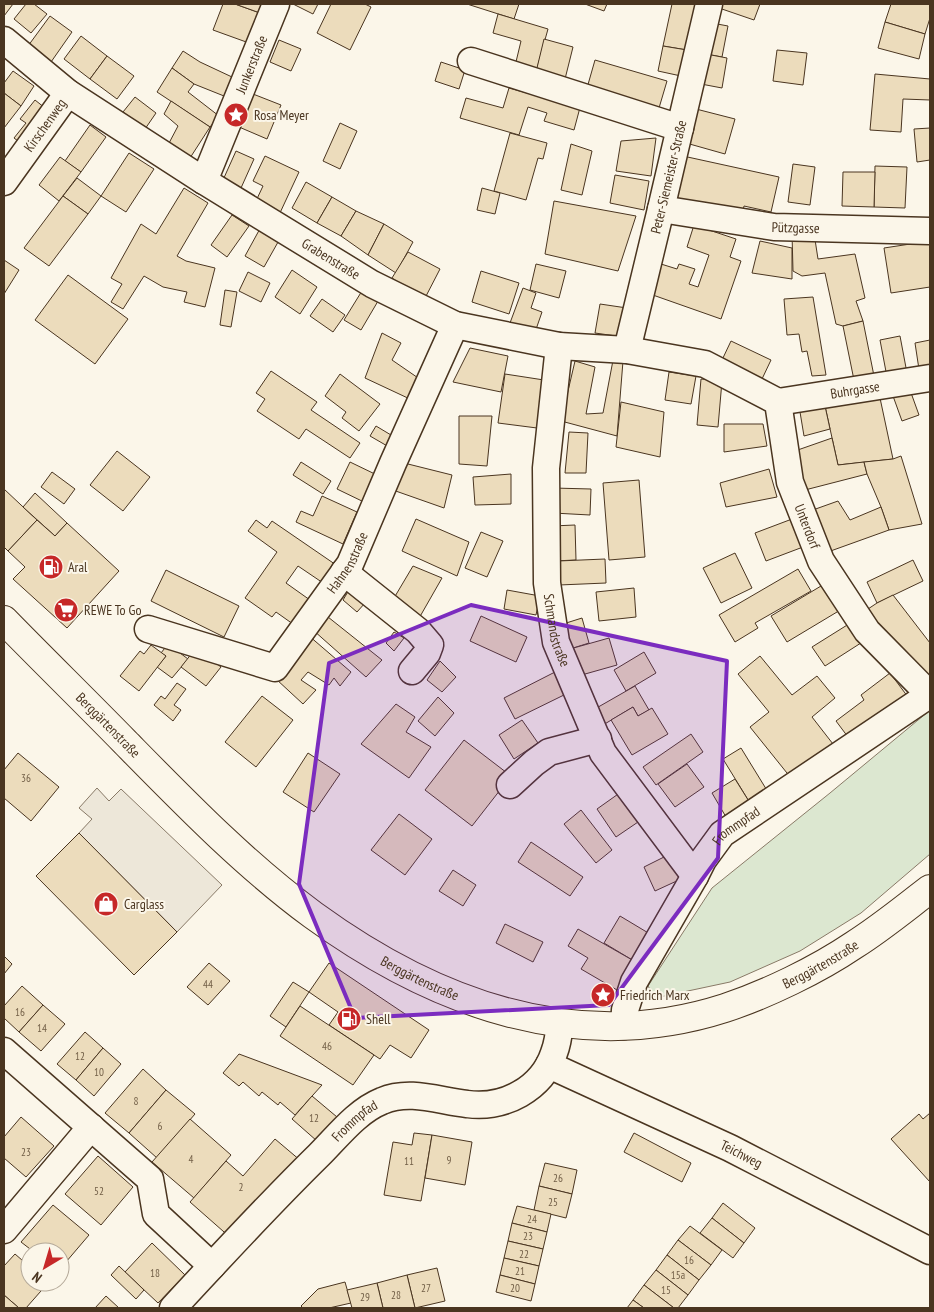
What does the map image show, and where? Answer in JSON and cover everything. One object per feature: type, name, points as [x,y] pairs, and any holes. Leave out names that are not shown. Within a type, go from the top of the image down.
[{"type":"main road","name":"Berggärtenstraße","points":[[4,620],[185,803],[259,871],[314,915],[371,953],[399,969],[452,995],[515,1015],[560,1023],[624,1026],[668,1022],[725,1008],[789,981],[854,946],[930,889]]},
{"type":"street","name":"Junkerstraße","points":[[204,181],[276,4]]},
{"type":"street","name":"Peter-Siemeister-Straße","points":[[627,350],[662,209],[709,4]]},
{"type":"street","name":"Grabenstraße","points":[[4,40],[68,93],[204,181],[372,284],[455,325],[559,346],[627,350],[705,364],[778,402]]},
{"type":"street","points":[[471,61],[680,128]]},
{"type":"street","name":"Kirschenweg","points":[[4,182],[68,93]]},
{"type":"street","name":"Pützgasse","points":[[662,209],[774,227],[930,231]]},
{"type":"street","name":"Hahnenstraße","points":[[148,629],[275,668],[350,564],[455,325]]},
{"type":"street","name":"Schmandstraße","points":[[559,346],[546,468],[547,583],[556,642],[603,753],[695,876]]},
{"type":"street","name":"Buhrgasse","points":[[778,402],[930,378]]},
{"type":"street","name":"Unterdorf","points":[[778,402],[790,482],[821,561],[868,631],[930,695]]},
{"type":"street","points":[[344,572],[418,631],[430,645],[427,653],[412,671]]},
{"type":"street","name":"Frommpfad","points":[[624,1026],[625,1010],[634,982],[703,860],[722,834],[930,695]]},
{"type":"street","points":[[510,785],[549,752],[598,739]]},
{"type":"street","name":"Frommpfad","points":[[174,1308],[306,1168],[365,1111],[381,1101],[410,1095],[469,1104],[501,1103],[530,1087],[549,1065],[554,1053],[560,1023]]},
{"type":"street","points":[[4,1051],[150,1179],[156,1214],[212,1266]]},
{"type":"street","name":"Teichweg","points":[[549,1065],[730,1148],[930,1251]]},
{"type":"street","points":[[4,1230],[91,1128]]},
{"type":"highlighted area","points":[[471,605],[727,661],[718,858],[609,1005],[355,1018],[299,884],[329,663]]},
{"type":"green space","points":[[929,711],[930,854],[861,913],[800,951],[730,982],[655,998],[648,986],[712,888]]},
{"type":"shaded area","points":[[97,788],[109,801],[121,789],[222,885],[177,932],[79,833],[92,819],[79,808]]},
{"type":"building","points":[[4,4],[13,4],[4,16]]},
{"type":"building","points":[[26,4],[34,4],[47,14],[31,33],[14,19]]},
{"type":"building","points":[[223,4],[235,4],[260,13],[249,43],[213,30]]},
{"type":"building","points":[[235,4],[264,4],[260,13]]},
{"type":"building","points":[[293,4],[318,4],[313,14]]},
{"type":"building","points":[[331,4],[365,4],[371,7],[350,50],[317,33]]},
{"type":"building","points":[[467,4],[519,4],[514,19]]},
{"type":"building","points":[[585,4],[607,4],[604,11]]},
{"type":"building","points":[[672,4],[697,4],[687,50],[663,46]]},
{"type":"building","points":[[721,4],[760,4],[754,20],[719,8]]},
{"type":"building","points":[[891,4],[930,4],[930,18],[925,34],[885,22]]},
{"type":"building","points":[[498,14],[548,29],[536,72],[515,66],[521,41],[493,33]]},
{"type":"building","points":[[50,16],[72,32],[51,62],[28,46]]},
{"type":"building","points":[[885,22],[925,34],[919,59],[878,48]]},
{"type":"building","points":[[712,23],[728,26],[722,57],[706,54]]},
{"type":"building","points":[[81,36],[107,56],[90,79],[64,59]]},
{"type":"building","points":[[544,39],[573,47],[565,79],[536,72]]},
{"type":"building","points":[[279,40],[301,49],[291,71],[270,62]]},
{"type":"building","points":[[663,46],[687,50],[681,76],[658,71]]},
{"type":"building","points":[[777,50],[807,53],[803,85],[773,81]]},
{"type":"building","points":[[183,51],[200,62],[232,77],[224,96],[194,84],[172,68]]},
{"type":"building","points":[[706,54],[727,58],[722,88],[701,84]]},
{"type":"building","points":[[107,56],[134,76],[117,99],[90,79]]},
{"type":"building","points":[[595,60],[667,81],[659,108],[587,88]]},
{"type":"building","points":[[441,62],[465,70],[459,89],[435,81]]},
{"type":"building","points":[[172,68],[194,84],[188,92],[219,116],[210,127],[157,92]]},
{"type":"building","points":[[13,71],[34,86],[21,106],[4,93],[4,83]]},
{"type":"building","points":[[875,74],[930,79],[930,100],[903,99],[901,132],[870,130]]},
{"type":"building","points":[[530,85],[582,100],[574,130],[544,121],[547,113],[528,107],[519,135],[460,118],[466,98],[503,108],[509,88],[527,93]]},
{"type":"building","points":[[4,93],[21,106],[4,128]]},
{"type":"building","points":[[253,94],[281,105],[267,139],[239,127]]},
{"type":"building","points":[[135,97],[156,113],[145,129],[123,112]]},
{"type":"building","points":[[35,100],[45,108],[18,141],[14,138],[26,123],[20,119]]},
{"type":"building","points":[[171,101],[210,127],[190,158],[168,145],[178,126],[164,114]]},
{"type":"building","points":[[696,109],[735,119],[725,154],[686,143]]},
{"type":"building","points":[[340,123],[357,131],[340,169],[323,161]]},
{"type":"building","points":[[90,125],[106,137],[81,172],[65,161]]},
{"type":"building","points":[[930,128],[930,160],[917,162],[914,129]]},
{"type":"building","points":[[510,133],[547,143],[543,159],[538,158],[526,200],[494,191]]},
{"type":"building","points":[[656,138],[651,176],[616,171],[621,141]]},
{"type":"building","points":[[571,144],[592,151],[582,195],[561,190]]},
{"type":"building","points":[[236,151],[254,159],[241,188],[223,180]]},
{"type":"building","points":[[129,153],[154,169],[126,212],[101,196]]},
{"type":"building","points":[[265,156],[299,172],[279,215],[255,203],[263,186],[253,181]]},
{"type":"building","points":[[683,156],[779,177],[771,212],[744,206],[741,220],[672,205]]},
{"type":"building","points":[[60,157],[81,172],[59,201],[39,185]]},
{"type":"building","points":[[793,164],[815,167],[810,205],[788,202]]},
{"type":"building","points":[[875,166],[907,167],[905,208],[874,207]]},
{"type":"building","points":[[843,172],[875,172],[874,207],[842,206]]},
{"type":"building","points":[[615,175],[649,181],[644,210],[610,203]]},
{"type":"building","points":[[77,178],[101,196],[88,214],[63,196]]},
{"type":"building","points":[[306,182],[332,197],[317,223],[292,208]]},
{"type":"building","points":[[184,188],[208,203],[177,256],[186,261],[215,268],[205,307],[184,302],[187,292],[163,287],[144,276],[123,309],[111,302],[122,284],[111,278],[141,224],[156,234]]},
{"type":"building","points":[[482,188],[500,193],[495,214],[477,210]]},
{"type":"building","points":[[63,196],[88,214],[49,266],[24,248]]},
{"type":"building","points":[[332,197],[356,211],[341,236],[317,223]]},
{"type":"building","points":[[554,201],[636,216],[618,271],[545,254]]},
{"type":"building","points":[[356,211],[384,224],[368,255],[341,236]]},
{"type":"building","points":[[232,215],[249,226],[227,257],[211,245]]},
{"type":"building","points":[[384,224],[413,242],[396,273],[368,255]]},
{"type":"building","points":[[262,225],[282,235],[264,267],[245,256]]},
{"type":"building","points":[[694,225],[736,239],[730,257],[741,261],[721,319],[650,294],[661,264],[677,269],[679,264],[695,269],[689,284],[698,287],[709,255],[687,247]]},
{"type":"building","points":[[792,233],[814,233],[818,259],[855,254],[865,298],[856,301],[863,321],[843,326],[836,324],[825,273],[802,276],[793,271]]},
{"type":"building","points":[[760,241],[792,248],[792,279],[752,273]]},
{"type":"building","points":[[930,241],[930,287],[891,293],[884,248]]},
{"type":"building","points":[[408,252],[440,269],[424,300],[392,278]]},
{"type":"building","points":[[4,260],[19,270],[4,294]]},
{"type":"building","points":[[536,264],[566,271],[559,298],[530,290]]},
{"type":"building","points":[[292,270],[317,287],[300,314],[275,297]]},
{"type":"building","points":[[481,271],[519,283],[509,314],[472,302]]},
{"type":"building","points":[[248,272],[270,283],[261,302],[239,291]]},
{"type":"building","points":[[68,275],[128,319],[95,364],[35,320]]},
{"type":"building","points":[[365,286],[381,296],[361,330],[344,320]]},
{"type":"building","points":[[523,288],[536,293],[531,308],[542,312],[532,341],[507,331]]},
{"type":"building","points":[[225,290],[237,292],[231,327],[220,325]]},
{"type":"building","points":[[813,297],[826,375],[812,376],[807,351],[802,352],[799,334],[787,335],[784,299]]},
{"type":"building","points":[[322,299],[345,315],[333,332],[310,316]]},
{"type":"building","points":[[600,304],[627,308],[623,337],[595,333]]},
{"type":"building","points":[[863,321],[875,381],[855,385],[843,326]]},
{"type":"building","points":[[382,333],[401,343],[392,360],[424,382],[412,400],[365,378]]},
{"type":"building","points":[[900,336],[907,373],[887,377],[880,340]]},
{"type":"building","points":[[930,340],[930,374],[920,376],[915,343]]},
{"type":"building","points":[[731,341],[771,360],[762,379],[722,360]]},
{"type":"building","points":[[470,348],[508,356],[501,392],[453,382]]},
{"type":"building","points":[[614,355],[623,361],[617,436],[561,421],[575,361],[595,367],[586,414],[603,413]]},
{"type":"building","points":[[271,371],[317,402],[311,410],[360,443],[350,458],[306,429],[299,439],[257,411],[265,399],[256,393]]},
{"type":"building","points":[[669,372],[696,376],[691,404],[665,400]]},
{"type":"building","points":[[340,374],[380,404],[359,431],[342,418],[346,412],[325,396]]},
{"type":"building","points":[[505,374],[544,380],[537,428],[498,423]]},
{"type":"building","points":[[701,379],[722,381],[718,427],[697,425]]},
{"type":"building","points":[[910,390],[919,415],[902,421],[893,396]]},
{"type":"building","points":[[880,398],[893,459],[838,465],[825,406]]},
{"type":"building","points":[[621,402],[664,412],[660,457],[616,447]]},
{"type":"building","points":[[825,406],[830,429],[804,436],[800,412]]},
{"type":"building","points":[[459,416],[492,416],[487,466],[459,464]]},
{"type":"building","points":[[724,424],[763,424],[767,446],[724,452]]},
{"type":"building","points":[[376,426],[396,438],[389,447],[370,436]]},
{"type":"building","points":[[569,432],[588,433],[586,473],[565,473]]},
{"type":"building","points":[[832,438],[838,465],[864,462],[867,474],[801,491],[792,452]]},
{"type":"building","points":[[117,451],[150,477],[123,511],[90,485]]},
{"type":"building","points":[[901,456],[922,524],[889,530],[864,462],[893,459]]},
{"type":"building","points":[[301,462],[331,481],[323,494],[293,475]]},
{"type":"building","points":[[350,462],[379,476],[366,503],[337,489]]},
{"type":"building","points":[[400,462],[452,475],[444,508],[390,489]]},
{"type":"building","points":[[769,469],[777,497],[726,507],[720,483]]},
{"type":"building","points":[[52,472],[75,489],[64,504],[41,487]]},
{"type":"building","points":[[511,474],[511,504],[475,505],[473,477]]},
{"type":"building","points":[[639,480],[645,557],[609,560],[603,483]]},
{"type":"building","points":[[553,488],[591,489],[590,515],[553,513]]},
{"type":"building","points":[[4,489],[37,520],[8,551],[4,547]]},
{"type":"building","points":[[35,493],[67,523],[55,536],[23,507]]},
{"type":"building","points":[[322,496],[357,512],[343,544],[296,522],[301,511],[313,516]]},
{"type":"building","points":[[838,501],[850,520],[881,507],[889,530],[825,553],[810,511]]},
{"type":"building","points":[[416,519],[469,542],[457,576],[402,551]]},
{"type":"building","points":[[792,519],[803,547],[766,561],[755,533]]},
{"type":"building","points":[[37,520],[55,536],[67,523],[119,571],[67,628],[13,579],[25,567],[8,551]]},
{"type":"building","points":[[256,520],[267,528],[272,521],[342,569],[329,587],[298,566],[286,583],[317,605],[300,629],[276,612],[272,617],[245,598],[277,552],[248,531]]},
{"type":"building","points":[[575,525],[576,560],[553,561],[552,526]]},
{"type":"building","points":[[481,532],[503,541],[487,577],[465,568]]},
{"type":"building","points":[[735,553],[752,588],[721,603],[703,568]]},
{"type":"building","points":[[605,559],[606,583],[559,585],[558,561]]},
{"type":"building","points":[[913,560],[923,581],[877,603],[867,582]]},
{"type":"building","points":[[413,566],[442,578],[418,620],[394,598]]},
{"type":"building","points":[[798,569],[811,591],[755,623],[758,628],[735,642],[719,615]]},
{"type":"building","points":[[166,570],[239,606],[224,637],[151,601]]},
{"type":"building","points":[[826,583],[842,609],[787,642],[771,616]]},
{"type":"building","points":[[634,588],[636,617],[599,621],[596,592]]},
{"type":"building","points":[[349,590],[365,603],[357,612],[343,600]]},
{"type":"building","points":[[507,590],[540,596],[536,615],[504,609]]},
{"type":"building","points":[[893,595],[930,643],[930,681],[865,611]]},
{"type":"building","points":[[323,613],[382,660],[366,677],[313,630]]},
{"type":"building","points":[[481,616],[527,637],[516,662],[470,641]]},
{"type":"building","points":[[582,618],[589,643],[570,649],[563,624]]},
{"type":"building","points":[[852,622],[864,641],[825,666],[812,647]]},
{"type":"building","points":[[394,632],[404,638],[394,651],[386,643]]},
{"type":"building","points":[[308,635],[351,672],[340,686],[334,678],[329,685],[308,672],[301,680],[316,690],[303,704],[276,679]]},
{"type":"building","points":[[609,638],[617,665],[578,676],[570,649]]},
{"type":"building","points":[[168,644],[188,659],[172,678],[157,667],[166,656],[161,653]]},
{"type":"building","points":[[151,645],[166,656],[139,691],[120,676],[140,651],[144,654]]},
{"type":"building","points":[[196,648],[221,667],[206,686],[181,667]]},
{"type":"building","points":[[644,652],[656,673],[626,691],[614,670]]},
{"type":"building","points":[[760,656],[792,695],[817,676],[835,698],[812,717],[833,744],[791,778],[750,727],[769,712],[738,674]]},
{"type":"building","points":[[440,661],[456,677],[442,692],[427,680]]},
{"type":"building","points":[[555,672],[566,694],[515,719],[504,698]]},
{"type":"building","points":[[890,673],[908,697],[851,741],[836,721],[864,700],[861,695]]},
{"type":"building","points":[[177,683],[186,689],[174,705],[181,710],[173,721],[154,705],[161,696],[165,699]]},
{"type":"building","points":[[635,686],[649,710],[638,716],[633,707],[603,725],[593,710]]},
{"type":"building","points":[[262,696],[293,720],[256,767],[225,742]]},
{"type":"building","points":[[438,697],[454,713],[435,736],[418,721]]},
{"type":"building","points":[[396,704],[415,717],[406,732],[431,747],[409,778],[361,744]]},
{"type":"building","points":[[633,707],[638,716],[652,708],[668,734],[632,755],[611,720]]},
{"type":"building","points":[[522,720],[538,743],[514,759],[499,735]]},
{"type":"building","points":[[691,734],[703,752],[656,785],[643,767]]},
{"type":"building","points":[[464,740],[511,776],[472,826],[425,790]]},
{"type":"building","points":[[741,748],[768,792],[750,803],[723,759]]},
{"type":"building","points":[[18,753],[59,787],[31,821],[4,798],[4,770]]},
{"type":"building","points":[[308,753],[340,774],[314,812],[283,792]]},
{"type":"building","points":[[687,764],[704,787],[675,807],[658,784]]},
{"type":"building","points":[[735,779],[750,803],[726,817],[712,793]]},
{"type":"building","points":[[621,792],[641,820],[616,837],[597,809]]},
{"type":"building","points":[[581,810],[612,850],[596,863],[564,824]]},
{"type":"building","points":[[399,814],[432,839],[405,875],[371,850]]},
{"type":"building","name":"Carglass","points":[[79,833],[177,932],[134,975],[36,876]]},
{"type":"building","points":[[531,842],[583,877],[570,896],[518,862]]},
{"type":"building","points":[[670,854],[681,879],[655,891],[644,867]]},
{"type":"building","points":[[453,870],[476,885],[463,906],[439,891]]},
{"type":"building","points":[[620,916],[650,934],[634,961],[604,943]]},
{"type":"building","points":[[505,924],[543,942],[533,962],[496,943]]},
{"type":"building","points":[[578,929],[634,961],[617,990],[581,969],[588,958],[568,946]]},
{"type":"building","points":[[4,956],[12,964],[4,974]]},
{"type":"building","points":[[209,963],[230,981],[208,1005],[187,987]]},
{"type":"building","points":[[329,963],[429,1030],[411,1058],[390,1045],[380,1059],[329,1025],[338,1012],[309,992]]},
{"type":"building","points":[[293,982],[309,992],[286,1027],[270,1016]]},
{"type":"building","points":[[22,986],[43,1005],[19,1032],[4,1018],[4,1006]]},
{"type":"building","points":[[43,1005],[65,1024],[41,1051],[19,1032]]},
{"type":"building","points":[[300,1006],[374,1055],[353,1085],[280,1036]]},
{"type":"building","points":[[85,1032],[103,1048],[76,1080],[57,1064]]},
{"type":"building","points":[[103,1048],[121,1064],[94,1096],[76,1080]]},
{"type":"building","points":[[239,1054],[322,1085],[295,1115],[280,1102],[278,1105],[262,1092],[259,1096],[243,1082],[239,1086],[223,1073]]},
{"type":"building","points":[[143,1069],[166,1090],[129,1133],[105,1113]]},
{"type":"building","points":[[166,1090],[195,1114],[157,1158],[129,1133]]},
{"type":"building","points":[[312,1096],[337,1117],[317,1141],[292,1119]]},
{"type":"building","points":[[930,1113],[930,1182],[891,1139],[919,1114],[923,1119]]},
{"type":"building","points":[[21,1117],[54,1146],[26,1177],[4,1158],[4,1137]]},
{"type":"building","points":[[190,1119],[231,1155],[194,1198],[152,1162]]},
{"type":"building","points":[[414,1133],[432,1135],[421,1201],[384,1195],[393,1142],[412,1145]]},
{"type":"building","points":[[634,1133],[691,1163],[682,1182],[624,1152]]},
{"type":"building","points":[[432,1135],[472,1142],[465,1185],[425,1178]]},
{"type":"building","points":[[275,1139],[301,1161],[232,1239],[190,1202],[226,1161],[243,1176]]},
{"type":"building","points":[[98,1156],[133,1187],[101,1225],[65,1194]]},
{"type":"building","points":[[545,1163],[577,1170],[572,1194],[539,1186]]},
{"type":"building","points":[[539,1186],[572,1194],[566,1218],[534,1210]]},
{"type":"building","points":[[723,1203],[755,1228],[744,1243],[712,1218]]},
{"type":"building","points":[[53,1205],[89,1235],[70,1257],[70,1242],[21,1242]]},
{"type":"building","points":[[517,1206],[551,1214],[547,1232],[512,1223]]},
{"type":"building","points":[[712,1218],[744,1243],[733,1258],[700,1233]]},
{"type":"building","points":[[512,1223],[547,1232],[543,1249],[508,1241]]},
{"type":"building","points":[[690,1226],[722,1250],[711,1265],[678,1240]]},
{"type":"building","points":[[678,1240],[711,1265],[699,1280],[667,1255]]},
{"type":"building","points":[[508,1241],[543,1249],[539,1266],[504,1258]]},
{"type":"building","points":[[152,1243],[185,1275],[158,1303],[125,1272]]},
{"type":"building","points":[[15,1254],[20,1258],[20,1292],[40,1292],[26,1308],[19,1308],[4,1295],[4,1266]]},
{"type":"building","points":[[667,1255],[699,1280],[688,1295],[656,1270]]},
{"type":"building","points":[[504,1258],[539,1266],[535,1284],[500,1275]]},
{"type":"building","points":[[119,1266],[144,1290],[136,1299],[111,1275]]},
{"type":"building","points":[[437,1268],[445,1301],[415,1308],[407,1275]]},
{"type":"building","points":[[656,1270],[688,1295],[678,1308],[674,1308],[644,1285]]},
{"type":"building","points":[[407,1275],[415,1308],[383,1308],[377,1283]]},
{"type":"building","points":[[500,1275],[535,1284],[531,1301],[496,1292]]},
{"type":"building","points":[[345,1282],[351,1303],[329,1308],[303,1308],[301,1306],[318,1289]]},
{"type":"building","points":[[377,1283],[383,1308],[352,1308],[347,1290]]},
{"type":"building","points":[[644,1285],[674,1308],[644,1308],[633,1300]]},
{"type":"building","points":[[4,1295],[19,1308],[4,1308]]},
{"type":"building","points":[[106,1296],[119,1308],[95,1308]]},
{"type":"building","points":[[633,1300],[644,1308],[627,1308]]},
{"type":"place","name":"Rosa Meyer","points":[[236,115]]},
{"type":"place","name":"Aral","points":[[51,567]]},
{"type":"place","name":"REWE To Go","points":[[66,610]]},
{"type":"place","name":"Carglass","points":[[106,904]]},
{"type":"place","name":"Friedrich Marx","points":[[603,995]]},
{"type":"place","name":"Shell","points":[[349,1019]]}]
